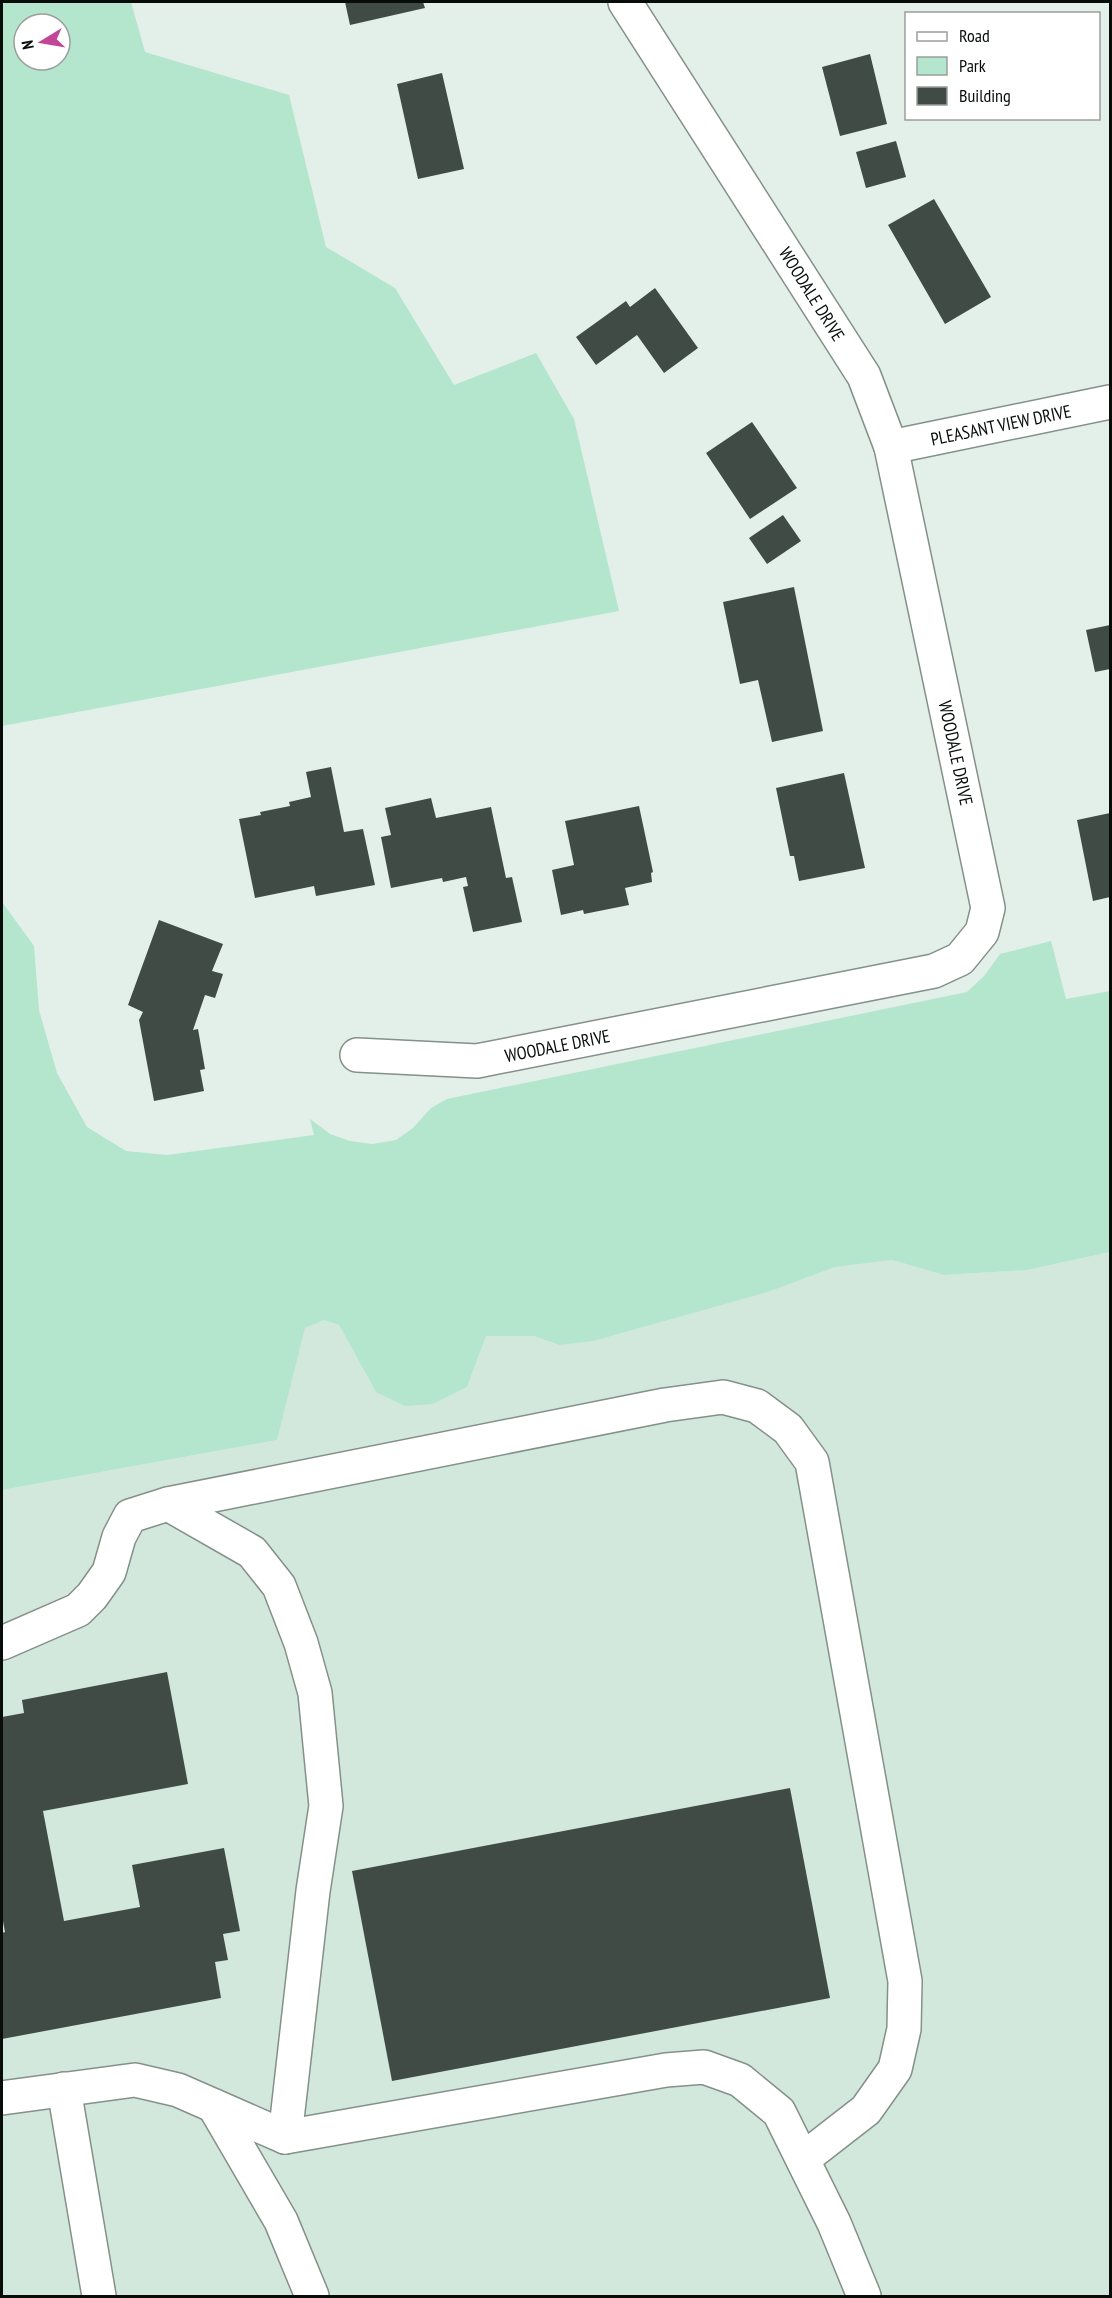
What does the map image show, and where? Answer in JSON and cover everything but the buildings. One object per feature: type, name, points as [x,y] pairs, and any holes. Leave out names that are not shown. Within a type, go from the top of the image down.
[{"type":"street","name":"WOODALE DRIVE","points":[[357,1055],[477,1061],[934,971],[960,959],[982,932],[988,908],[891,447],[864,376],[625,2]]},
{"type":"street","name":"PLEASANT VIEW DRIVE","points":[[891,447],[1110,402]]},
{"type":"street","points":[[2,1643],[78,1610],[92,1596],[109,1572],[119,1537],[130,1516],[168,1504],[665,1405],[723,1397],[757,1407],[788,1429],[812,1462],[905,1981],[904,2029],[895,2069],[866,2110],[802,2158]]},
{"type":"street","points":[[168,1504],[252,1552],[279,1586],[301,1643],[315,1693],[326,1806],[313,1891],[285,2137]]},
{"type":"street","points":[[2,2098],[135,2080],[178,2090],[285,2137],[666,2070],[704,2067],[740,2080],[779,2112],[834,2223],[864,2296]]},
{"type":"street","points":[[64,2089],[99,2296]]},
{"type":"street","points":[[214,2106],[281,2221],[312,2296]]},
{"type":"shaded area","points":[[1110,1252],[1110,2296],[2,2296],[2,1490],[277,1440],[305,1328],[324,1319],[339,1325],[376,1392],[467,1387],[486,1336],[534,1336],[559,1345],[768,1292],[835,1267],[892,1260],[944,1275],[1027,1270]]},
{"type":"green space","points":[[2,2],[131,2],[145,52],[289,95],[326,247],[395,288],[454,385],[536,353],[574,419],[619,611],[2,726]]},
{"type":"green space","points":[[2,902],[34,946],[39,1010],[57,1073],[87,1127],[126,1151],[167,1155],[314,1135],[310,1119],[330,1134],[350,1141],[372,1144],[396,1140],[413,1128],[431,1108],[447,1099],[967,992],[984,976],[1000,954],[1051,941],[1066,999],[1110,991],[1110,1252],[1027,1270],[944,1275],[892,1260],[835,1267],[768,1292],[593,1341],[559,1345],[534,1336],[486,1336],[467,1387],[433,1404],[405,1406],[376,1392],[339,1325],[324,1320],[305,1328],[277,1440],[2,1490]]}]
